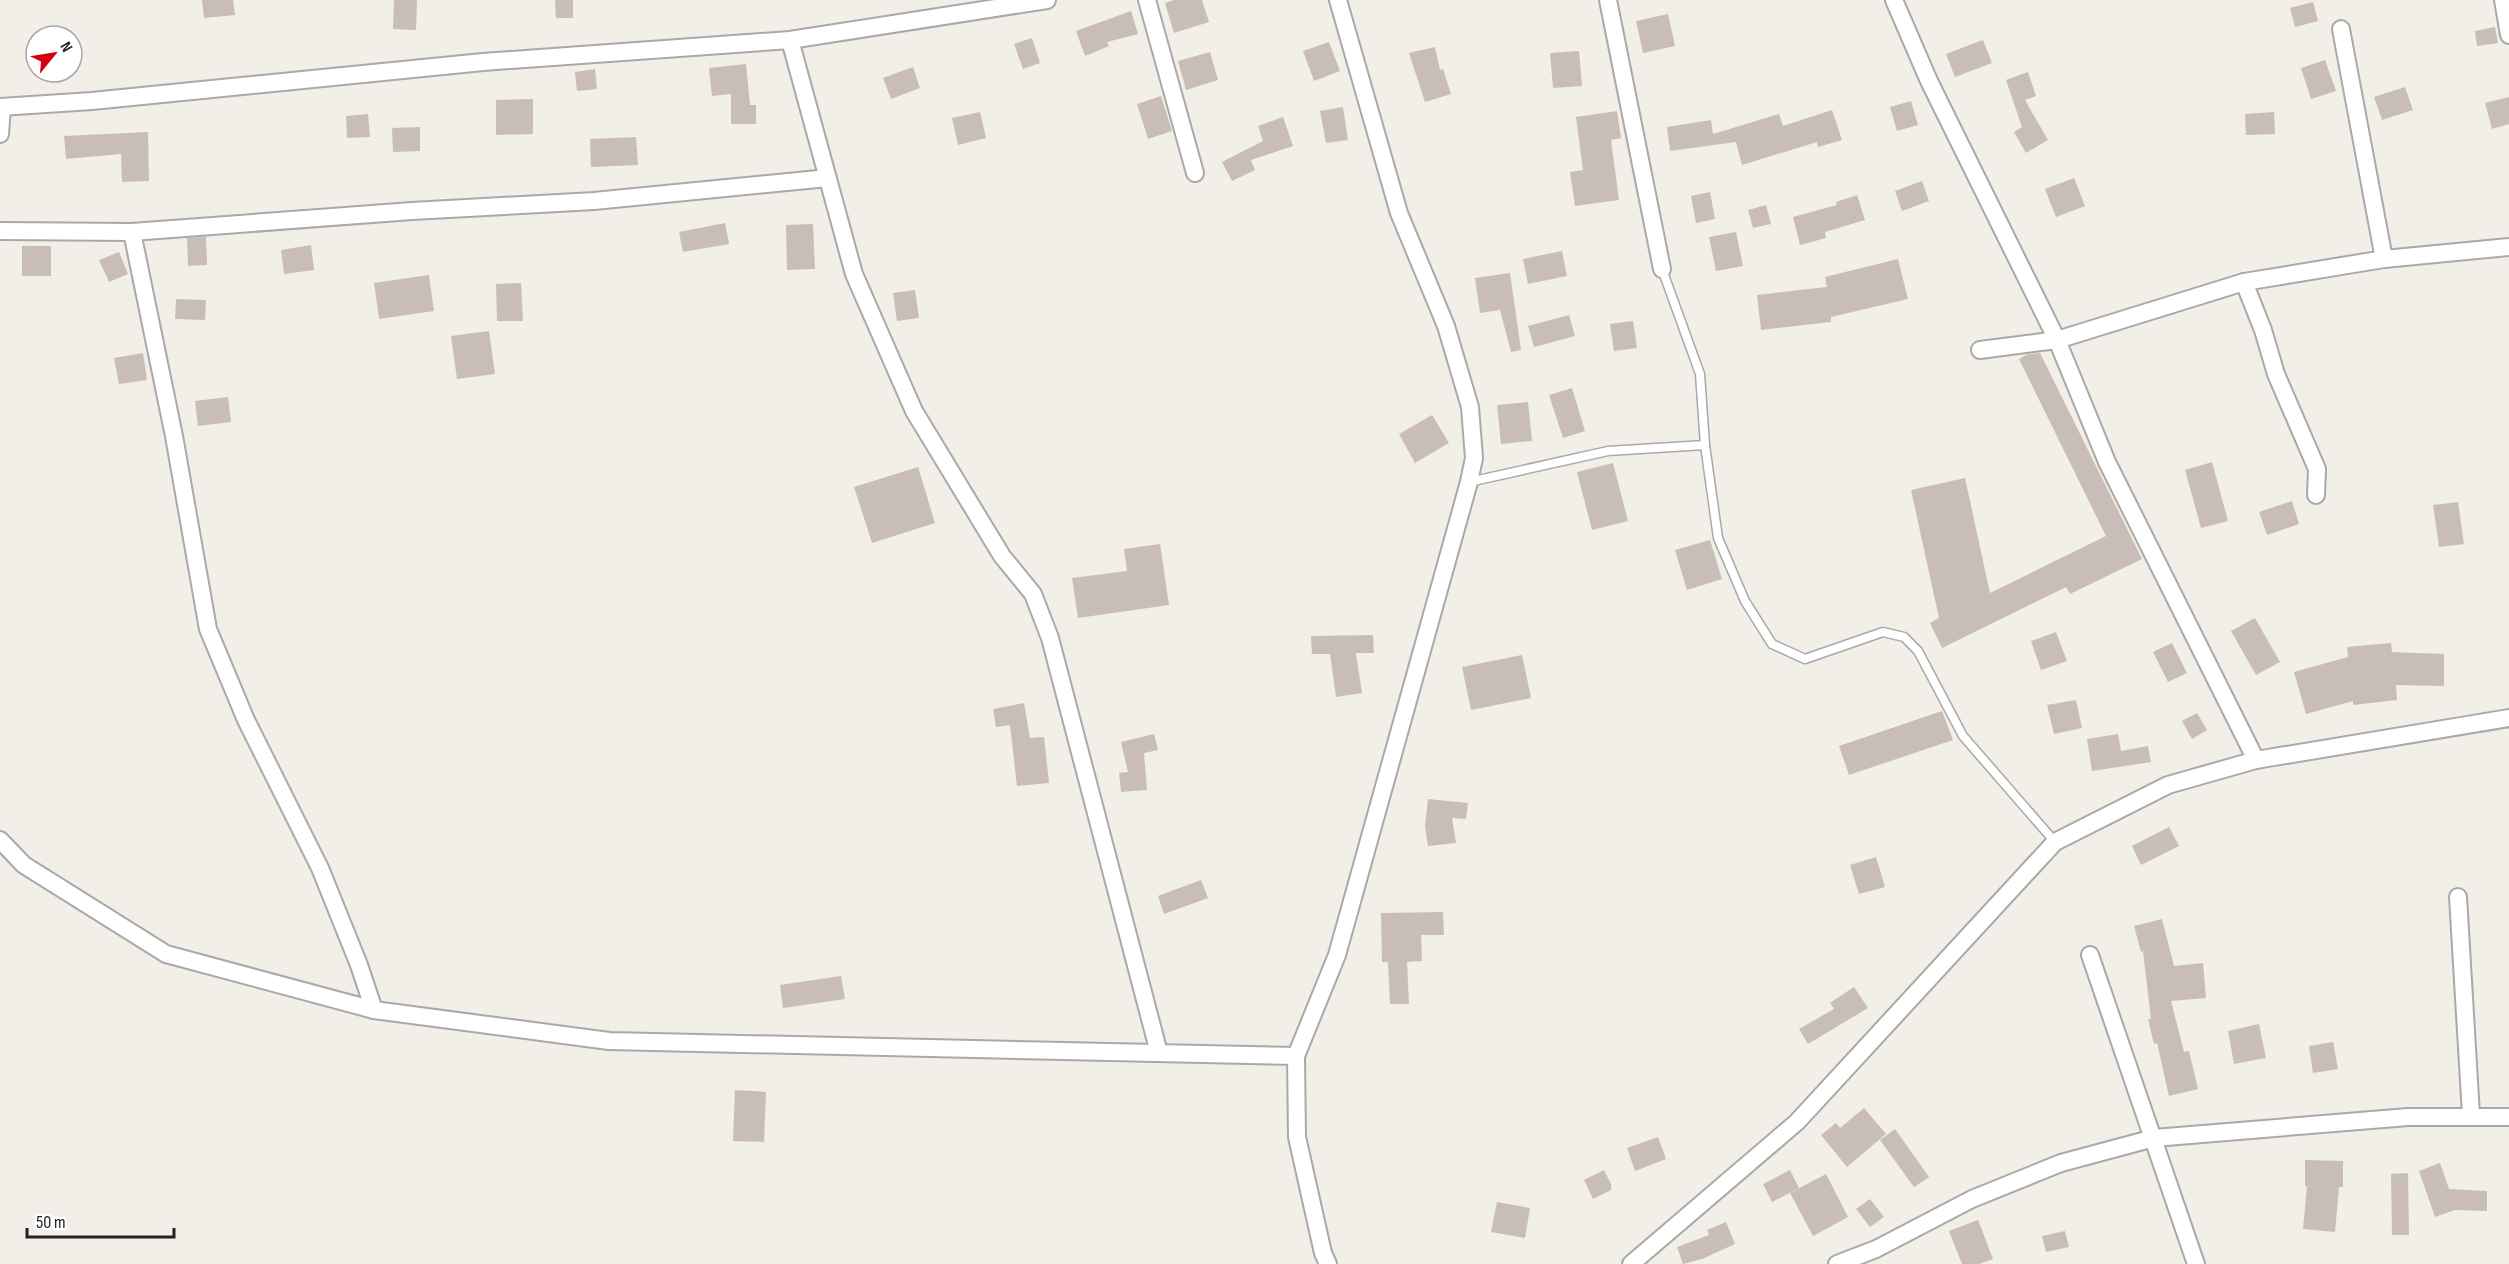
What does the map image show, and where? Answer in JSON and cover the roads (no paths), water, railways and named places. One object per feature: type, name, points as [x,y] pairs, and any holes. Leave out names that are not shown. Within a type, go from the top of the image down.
[{"type":"street","points":[[0,134],[1,107],[92,101],[483,62],[790,40],[1047,0]]},
{"type":"street","points":[[1147,0],[1195,172]]},
{"type":"street","points":[[1328,1264],[1323,1253],[1297,1137],[1296,1056],[1337,955],[1474,458],[1470,407],[1446,326],[1399,213],[1338,0]]},
{"type":"street","points":[[1608,0],[1662,269]]},
{"type":"street","points":[[1894,0],[1929,81],[2057,340],[2107,462],[2256,760]]},
{"type":"street","points":[[2503,0],[2509,34]]},
{"type":"street","points":[[2341,29],[2384,259]]},
{"type":"street","points":[[790,40],[854,274],[914,411],[1002,556],[1033,594],[1050,638],[1159,1053]]},
{"type":"street","points":[[0,231],[132,232],[401,212],[594,201],[828,178]]},
{"type":"street","points":[[132,232],[174,436],[208,629],[246,720],[320,868],[359,965],[374,1010]]},
{"type":"street","points":[[1980,350],[2057,340],[2244,282],[2384,259],[2509,247]]},
{"type":"street","points":[[2244,282],[2263,330],[2276,374],[2317,469],[2316,495]]},
{"type":"street","points":[[1631,1264],[1797,1122],[2055,842],[2168,785],[2256,760],[2509,718]]},
{"type":"street","points":[[0,840],[24,865],[166,954],[374,1010],[609,1041],[1296,1056]]},
{"type":"street","points":[[2458,897],[2471,1115]]},
{"type":"street","points":[[2090,955],[2196,1264]]},
{"type":"street","points":[[1838,1264],[1876,1249],[1972,1199],[2049,1168],[2154,1138],[2408,1118],[2471,1115],[2509,1117]]},
{"type":"lane","points":[[1662,269],[1700,374],[1705,445],[1718,538],[1745,601],[1772,644],[1805,659],[1882,632],[1904,638],[1918,651],[1963,736],[2055,842]]},
{"type":"lane","points":[[1469,482],[1608,451],[1705,445]]}]
